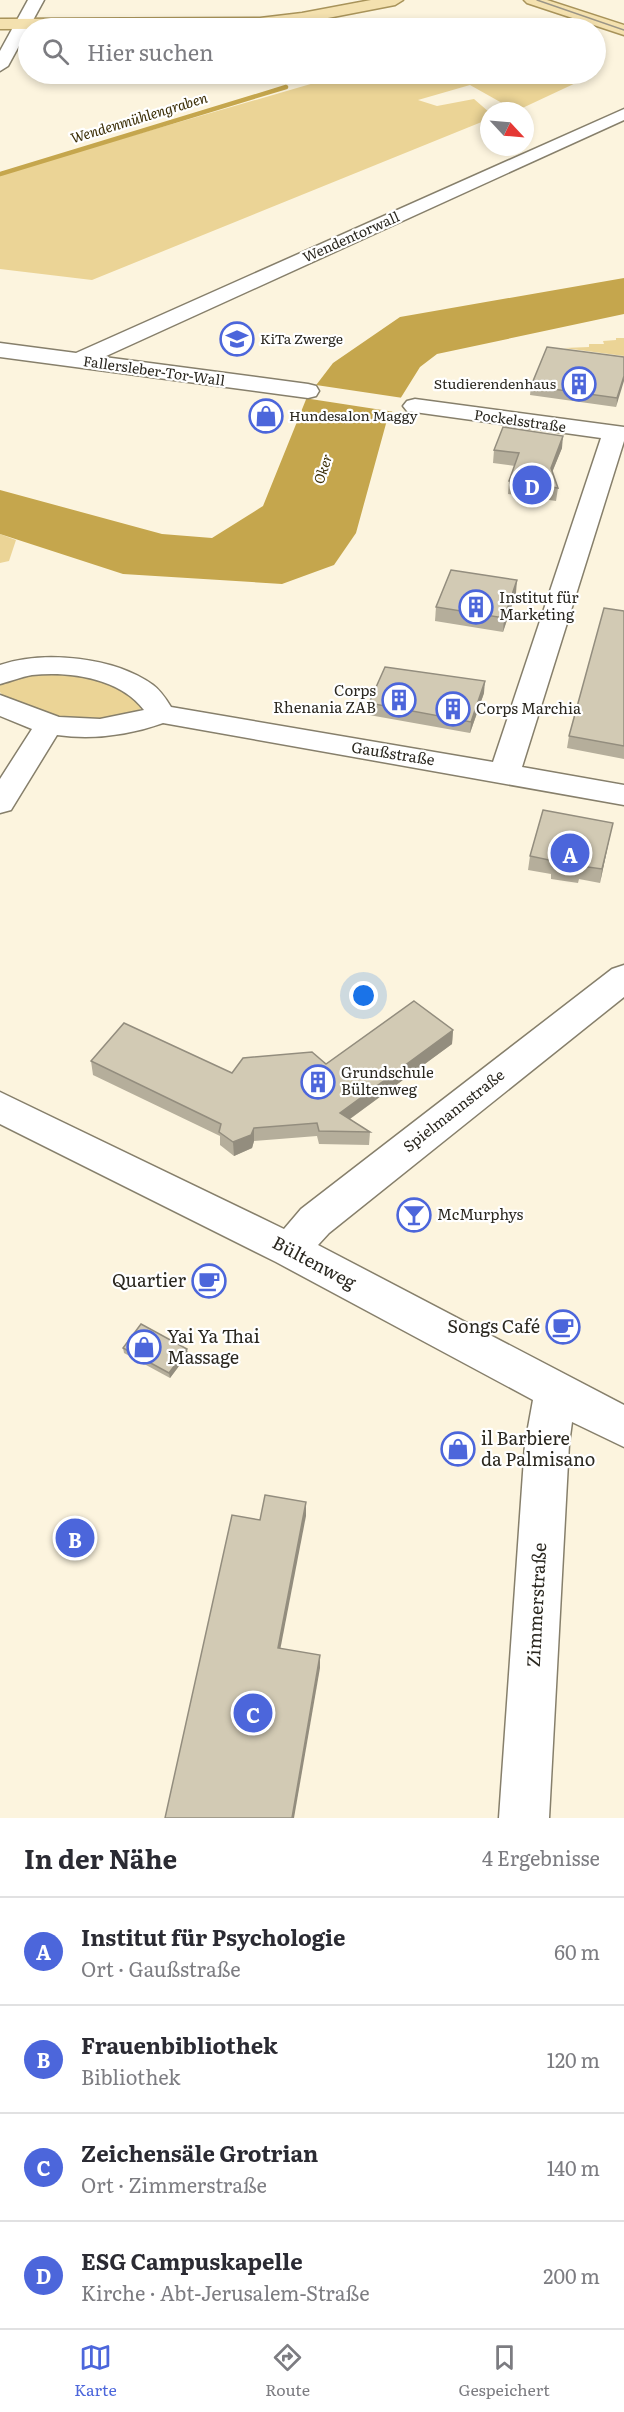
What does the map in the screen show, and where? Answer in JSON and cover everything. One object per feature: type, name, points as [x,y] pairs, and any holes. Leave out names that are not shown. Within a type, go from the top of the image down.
[{"type":"main road","points":[[302,18],[395,0]]},
{"type":"main road","points":[[532,0],[585,18]]},
{"type":"main road","points":[[562,0],[624,25]]},
{"type":"main road","points":[[0,24],[18,24]]},
{"type":"main road","points":[[606,25],[624,30]]},
{"type":"street","points":[[26,18],[36,0]]},
{"type":"street","points":[[606,25],[624,25]]},
{"type":"street","points":[[0,66],[18,32]]},
{"type":"street","name":"Wendentorwall","points":[[77,361],[624,114]]},
{"type":"street","name":"Fallersleber-Tor-Wall","points":[[0,350],[308,391]]},
{"type":"street","name":"Pockelsstraße","points":[[416,406],[620,434]]},
{"type":"street","points":[[505,772],[607,452],[620,434]]},
{"type":"street","points":[[0,675],[23,668],[42,667],[98,672],[114,676],[145,693],[162,714]]},
{"type":"street","name":"Gaußstraße","points":[[0,704],[49,725],[102,729],[142,721],[162,714],[505,772],[624,795]]},
{"type":"street","points":[[0,803],[49,725]]},
{"type":"street","name":"Spielmannstraße","points":[[290,1251],[315,1221],[624,978]]},
{"type":"street","name":"Bültenweg","points":[[0,1107],[290,1251],[624,1427]]},
{"type":"street","name":"Zimmerstraße","points":[[524,1818],[547,1444],[556,1392]]},
{"type":"shaded area","points":[[310,84],[574,84],[534,103],[500,102],[470,85],[418,100],[437,106],[474,99],[480,104],[480,123],[92,280],[0,269],[0,174]]},
{"type":"shaded area","points":[[616,338],[624,338],[624,356],[564,348],[589,347],[589,344],[604,344],[603,341],[616,340]]},
{"type":"shaded area","points":[[0,534],[16,540],[9,561],[0,563]]},
{"type":"shaded area","points":[[70,672],[119,684],[142,707],[135,712],[113,719],[61,718],[34,710],[4,697],[0,692],[0,684],[14,675]]},
{"type":"water","name":"Oker","points":[[624,278],[624,314],[437,354],[420,367],[387,420],[356,533],[334,565],[282,584],[123,574],[0,534],[0,490],[162,534],[212,538],[263,506],[307,397],[333,363],[400,317]]},
{"type":"pier","points":[[313,385],[403,398],[395,412],[304,398]]},
{"type":"building","name":"Studierendenhaus","points":[[547,347],[624,357],[624,376],[617,398],[531,386]]},
{"type":"building","points":[[503,427],[563,436],[551,468],[558,488],[509,481],[519,453],[494,450]]},
{"type":"building","name":"Institut für Marketing","points":[[451,570],[517,580],[504,618],[436,607]]},
{"type":"building","points":[[604,608],[624,611],[624,746],[569,736]]},
{"type":"building","points":[[385,667],[485,681],[471,722],[369,703]]},
{"type":"building","points":[[543,810],[613,823],[602,869],[581,866],[580,870],[553,865],[554,861],[530,856]]},
{"type":"building","name":"Grundschule Bültenweg","points":[[414,1001],[453,1030],[340,1113],[370,1132],[319,1131],[317,1123],[254,1128],[251,1135],[233,1142],[219,1132],[221,1124],[91,1061],[124,1023],[232,1073],[243,1058],[312,1052],[326,1064]]},
{"type":"building","name":"Yai Ya Thai Massage","points":[[141,1324],[187,1349],[169,1373],[123,1348]]},
{"type":"building","points":[[265,1495],[306,1502],[278,1648],[320,1655],[292,1818],[165,1818],[232,1515],[260,1520]]},
{"type":"waterway","name":"Wendenmühlengraben","points":[[0,174],[286,87]]},
{"type":"tram line","points":[[537,0],[589,18]]},
{"type":"tram line","points":[[606,24],[624,30]]},
{"type":"place","name":"KiTa Zwerge","points":[[237,339]]},
{"type":"place","name":"Studierendenhaus","points":[[579,384]]},
{"type":"place","name":"Hundesalon Maggy","points":[[266,416]]},
{"type":"place","name":"ESG Campuskapelle","points":[[532,485]]},
{"type":"place","name":"Institut für Marketing","points":[[476,607]]},
{"type":"place","name":"Corps Rhenania ZAB","points":[[399,700]]},
{"type":"place","name":"Corps Marchia","points":[[453,709]]},
{"type":"place","name":"Institut für Psychologie","points":[[570,853]]},
{"type":"place","name":"Grundschule Bültenweg","points":[[318,1082]]},
{"type":"place","name":"McMurphys","points":[[414,1215]]},
{"type":"place","name":"Quartier","points":[[209,1281]]},
{"type":"place","name":"Songs Café","points":[[563,1327]]},
{"type":"place","name":"Yai Ya Thai Massage","points":[[144,1347]]},
{"type":"place","name":"il Barbiere da Palmisano","points":[[458,1449]]},
{"type":"place","name":"Frauenbibliothek","points":[[75,1538]]},
{"type":"place","name":"Zeichensäle Grotrian","points":[[253,1713]]}]
